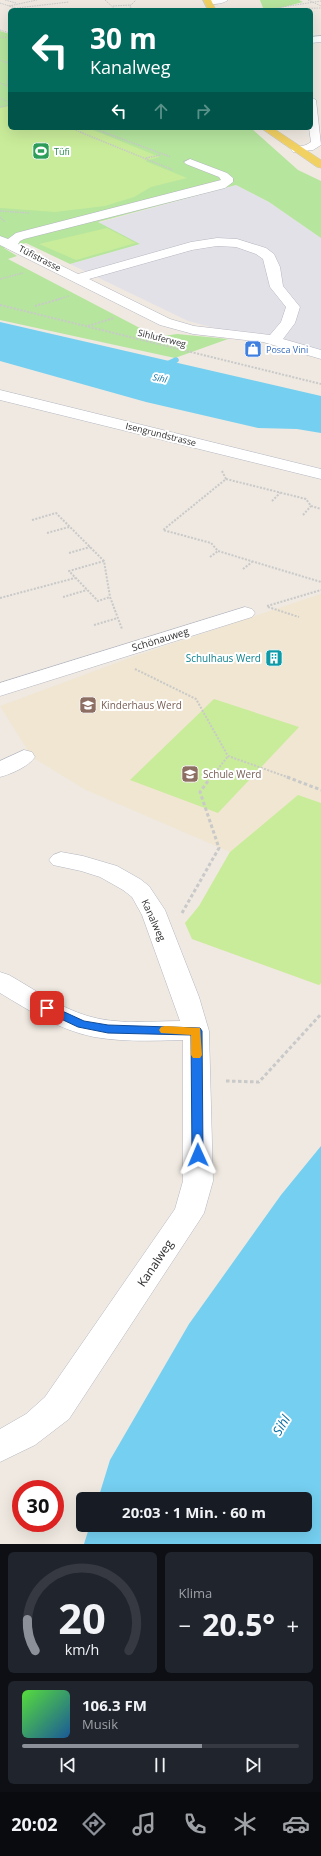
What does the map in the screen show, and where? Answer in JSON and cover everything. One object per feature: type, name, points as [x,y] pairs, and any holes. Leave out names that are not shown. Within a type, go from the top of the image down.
[{"type":"main road","points":[[269,130],[321,165]]},
{"type":"street","points":[[209,4],[224,0]]},
{"type":"street","points":[[313,39],[321,34]]},
{"type":"street","points":[[297,150],[309,148],[317,143],[318,116],[313,105]]},
{"type":"street","name":"Tüfistrasse","points":[[6,242],[20,236],[119,208],[221,185],[227,182],[227,178],[224,175],[190,162]]},
{"type":"street","name":"Tüfistrasse","points":[[6,242],[165,322],[180,328],[205,332],[250,335],[318,352]]},
{"type":"street","points":[[78,278],[192,246],[228,242],[250,247],[261,251],[269,257],[273,267],[274,279],[277,287],[294,310],[288,323],[274,340]]},
{"type":"street","name":"Isengrundstrasse","points":[[0,395],[321,474]]},
{"type":"street","name":"Schönauweg","points":[[0,690],[129,658],[245,613]]},
{"type":"street","points":[[0,770],[24,757]]},
{"type":"street","name":"Kanalweg","points":[[0,1446],[21,1437],[41,1424],[57,1408],[189,1213],[198,1181],[196,1031],[191,1010],[147,899],[129,883],[95,866],[76,861],[61,860]]},
{"type":"street","points":[[0,981],[59,1015],[82,1024],[108,1029],[196,1031]]},
{"type":"path","points":[[5,0],[19,4]]},
{"type":"path","points":[[9,6],[37,0]]},
{"type":"path","points":[[105,0],[113,6],[131,5],[136,0]]},
{"type":"path","points":[[308,0],[321,7]]},
{"type":"path","points":[[280,8],[321,0]]},
{"type":"path","points":[[0,3],[18,8],[69,2]]},
{"type":"path","points":[[298,8],[321,7]]},
{"type":"path","points":[[0,30],[8,32]]},
{"type":"path","points":[[4,31],[8,30]]},
{"type":"path","points":[[0,60],[7,62]]},
{"type":"path","points":[[0,83],[7,86],[8,79]]},
{"type":"path","points":[[76,130],[173,170]]},
{"type":"path","points":[[98,130],[161,155],[190,162]]},
{"type":"path","points":[[146,158],[161,155]]},
{"type":"path","points":[[0,211],[31,213]]},
{"type":"path","points":[[34,306],[69,296]]},
{"type":"path","name":"Sihluferweg","points":[[0,305],[321,384]]},
{"type":"path","points":[[87,326],[120,316]]},
{"type":"path","points":[[236,453],[219,465],[226,479],[306,499],[311,506],[321,508]]},
{"type":"path","points":[[226,479],[163,530],[211,543],[218,551],[321,582]]},
{"type":"path","points":[[272,501],[280,493]]},
{"type":"path","points":[[303,515],[311,506]]},
{"type":"path","points":[[32,520],[56,513],[104,561],[110,597],[118,618],[129,658],[196,699],[228,756],[321,790]]},
{"type":"path","points":[[47,533],[70,527]]},
{"type":"path","points":[[69,553],[90,547]]},
{"type":"path","points":[[210,557],[218,551]]},
{"type":"path","points":[[104,561],[69,571],[98,601],[110,597]]},
{"type":"path","points":[[243,569],[252,561]]},
{"type":"path","points":[[0,598],[75,578]]},
{"type":"path","points":[[63,597],[87,590]]},
{"type":"path","points":[[299,618],[266,606],[321,590]]},
{"type":"path","points":[[94,625],[118,618]]},
{"type":"path","points":[[179,918],[219,848],[200,792],[228,756]]},
{"type":"path","points":[[225,1081],[259,1082],[321,1014]]},
{"type":"shaded area","points":[[236,185],[269,202],[321,238],[321,356],[188,321],[70,264],[140,244],[97,223]]},
{"type":"shaded area","name":"Schule Werd","points":[[321,594],[321,986],[192,939],[185,923],[199,906],[230,852],[86,790],[32,757],[0,706],[135,656]]},
{"type":"green space","points":[[260,0],[299,0],[303,2],[280,8],[263,8]]},
{"type":"green space","points":[[0,31],[8,33],[8,130],[253,130],[298,170],[321,181],[321,238],[269,202],[236,185],[98,222],[140,244],[70,264],[26,243],[4,248],[17,256],[8,259],[157,337],[177,334],[228,339],[175,358],[0,320]]},
{"type":"green space","points":[[8,106],[8,130],[93,130],[160,157],[145,161],[187,178],[151,187],[134,197],[105,206],[55,212],[0,208],[0,108]]},
{"type":"green space","points":[[107,228],[136,243],[76,260],[39,244]]},
{"type":"green space","points":[[214,699],[299,727],[218,813],[130,780]]},
{"type":"green space","points":[[298,795],[321,803],[321,983],[319,985],[192,939],[185,923],[199,906],[230,852]]},
{"type":"water","name":"Sihl","points":[[0,322],[321,396],[321,433],[297,429],[258,428],[146,402],[0,361]]},
{"type":"water","name":"Sihl","points":[[321,1146],[321,1544],[84,1544],[88,1532],[312,1532],[312,1492],[100,1492],[110,1460],[189,1324],[281,1195]]},
{"type":"waterway","points":[[163,366],[176,360]]},
{"type":"slow traffic","points":[[165,1030],[196,1031],[196,1055]]},
{"type":"place","name":"Tüfi","points":[[41,151]]},
{"type":"place","name":"Posca Vini","points":[[253,349]]},
{"type":"place","name":"Schulhaus Werd","points":[[274,658]]},
{"type":"place","name":"Kinderhaus Werd","points":[[88,705]]},
{"type":"place","name":"Schule Werd","points":[[190,774]]},
{"type":"route","points":[[47,1008],[59,1015],[82,1024],[108,1029],[196,1031],[198,1155]]}]
